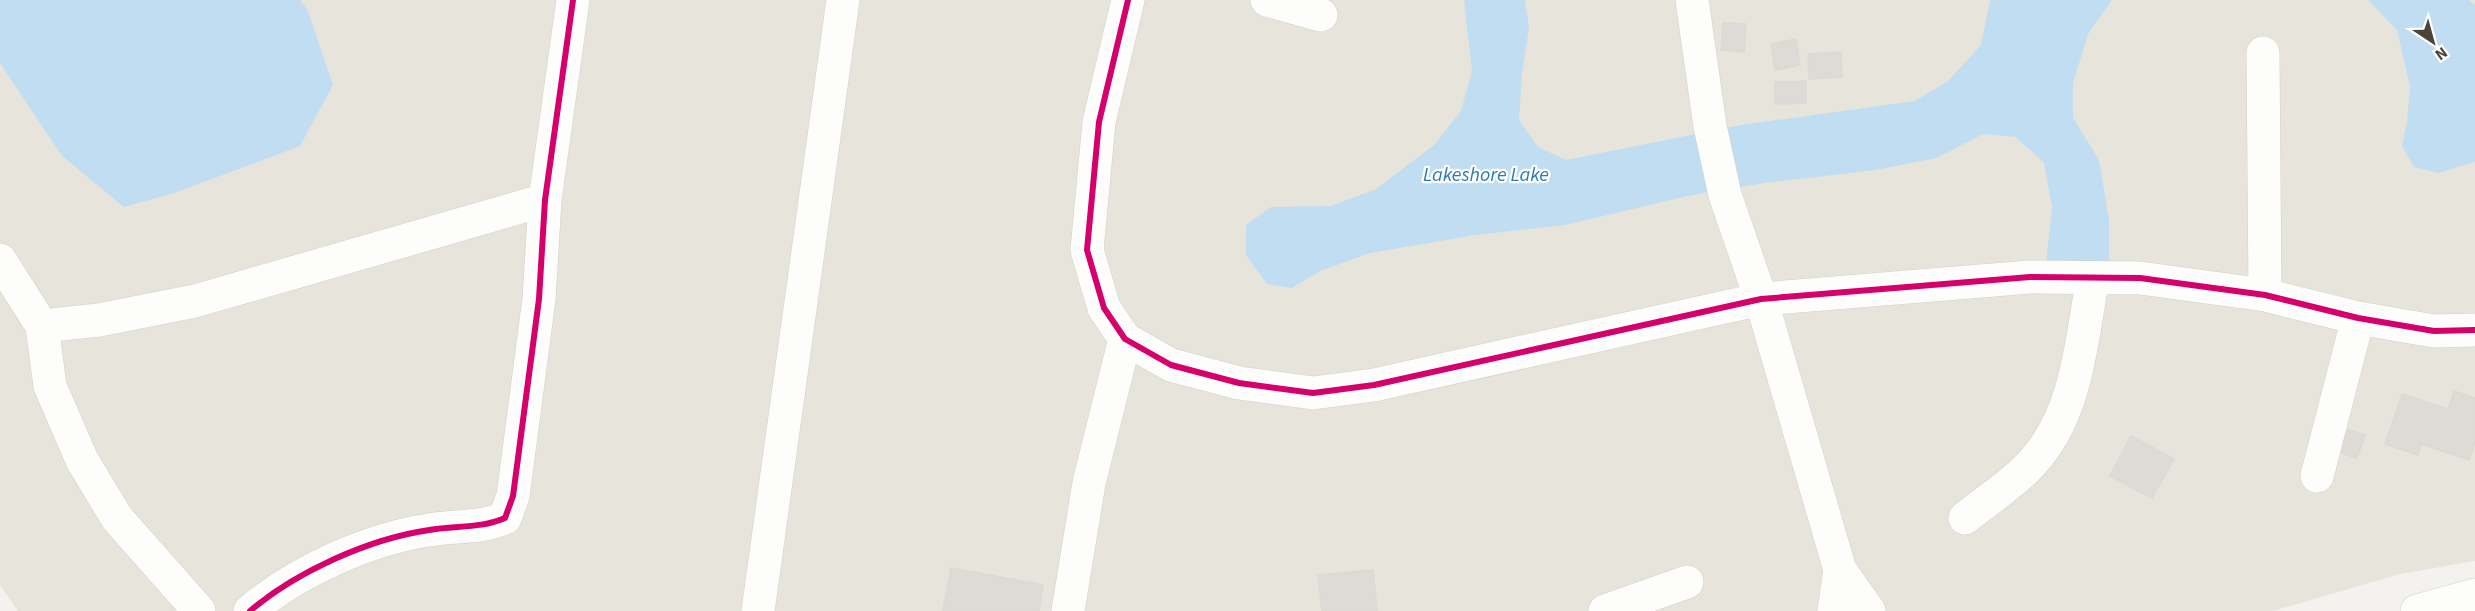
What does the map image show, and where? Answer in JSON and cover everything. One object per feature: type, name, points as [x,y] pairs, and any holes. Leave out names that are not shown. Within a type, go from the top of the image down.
[{"type":"street","points":[[250,611],[316,567],[366,547],[428,530],[489,525],[506,518],[513,495],[539,299],[545,200],[573,0]]},
{"type":"street","points":[[758,611],[843,0]]},
{"type":"street","points":[[1128,0],[1099,122],[1088,250],[1104,308],[1125,339],[1171,365],[1239,383],[1313,393],[1374,385],[1761,299],[2030,277],[2140,278],[2265,295],[2358,318],[2433,331],[2475,330]]},
{"type":"street","points":[[1267,0],[1321,15]]},
{"type":"street","points":[[1692,0],[1710,126],[1725,195],[1761,299],[1840,570],[1869,611]]},
{"type":"street","points":[[2263,54],[2265,295]]},
{"type":"street","points":[[42,326],[99,320],[195,301],[545,200]]},
{"type":"street","points":[[0,260],[42,326],[50,386],[82,460],[117,518],[199,611]]},
{"type":"street","points":[[1965,518],[2031,464],[2047,444],[2061,418],[2072,392],[2092,278]]},
{"type":"street","points":[[2317,476],[2358,318]]},
{"type":"street","points":[[1068,611],[1089,483],[1125,339]]},
{"type":"street","points":[[1834,611],[1840,570]]},
{"type":"street","points":[[1605,611],[1687,582]]},
{"type":"street","points":[[2417,611],[2475,595]]},
{"type":"shaded area","points":[[0,0],[2475,0],[2475,561],[2400,574],[2273,611],[18,611],[0,585]]},
{"type":"water","points":[[0,0],[300,0],[308,11],[333,85],[300,146],[174,193],[124,207],[62,156],[0,63]]},
{"type":"water","name":"Lakeshore Lake","points":[[1464,0],[1525,0],[1529,28],[1522,74],[1519,120],[1538,147],[1566,160],[1741,125],[1915,101],[1948,81],[1981,45],[1990,0],[2112,0],[2088,34],[2073,83],[2073,118],[2099,160],[2109,220],[2109,269],[2045,273],[2052,207],[2044,163],[2016,137],[1983,134],[1937,158],[1875,170],[1765,183],[1692,195],[1565,225],[1475,235],[1370,253],[1320,271],[1292,288],[1267,284],[1246,255],[1246,225],[1271,207],[1331,206],[1376,189],[1434,145],[1461,111],[1472,71]]},
{"type":"water","points":[[2368,0],[2469,0],[2475,5],[2475,162],[2438,173],[2414,167],[2402,146],[2410,86],[2397,30]]},
{"type":"building","points":[[1723,23],[1746,24],[1744,52],[1721,50]]},
{"type":"building","points":[[1796,39],[1800,65],[1775,70],[1771,44]]},
{"type":"building","points":[[1841,52],[1842,77],[1809,79],[1808,54]]},
{"type":"building","points":[[1806,81],[1806,103],[1775,104],[1775,82]]},
{"type":"building","points":[[2454,391],[2475,398],[2475,442],[2469,460],[2421,444],[2418,455],[2385,444],[2402,394],[2448,409]]},
{"type":"building","points":[[2342,428],[2365,435],[2357,458],[2334,451]]},
{"type":"building","points":[[2131,436],[2174,459],[2152,498],[2110,476]]},
{"type":"building","points":[[951,568],[1043,585],[1039,611],[943,611]]},
{"type":"building","points":[[1373,570],[1377,611],[1322,611],[1318,575]]},
{"type":"cycle path","points":[[250,611],[289,583],[358,549],[406,534],[439,528],[486,524],[505,518],[513,496],[539,299],[545,200],[573,0]]},
{"type":"cycle path","points":[[1128,0],[1099,122],[1087,250],[1104,308],[1125,339],[1171,365],[1239,383],[1313,393],[1374,385],[1761,299],[2030,277],[2140,278],[2265,295],[2358,318],[2434,331],[2475,330]]}]
